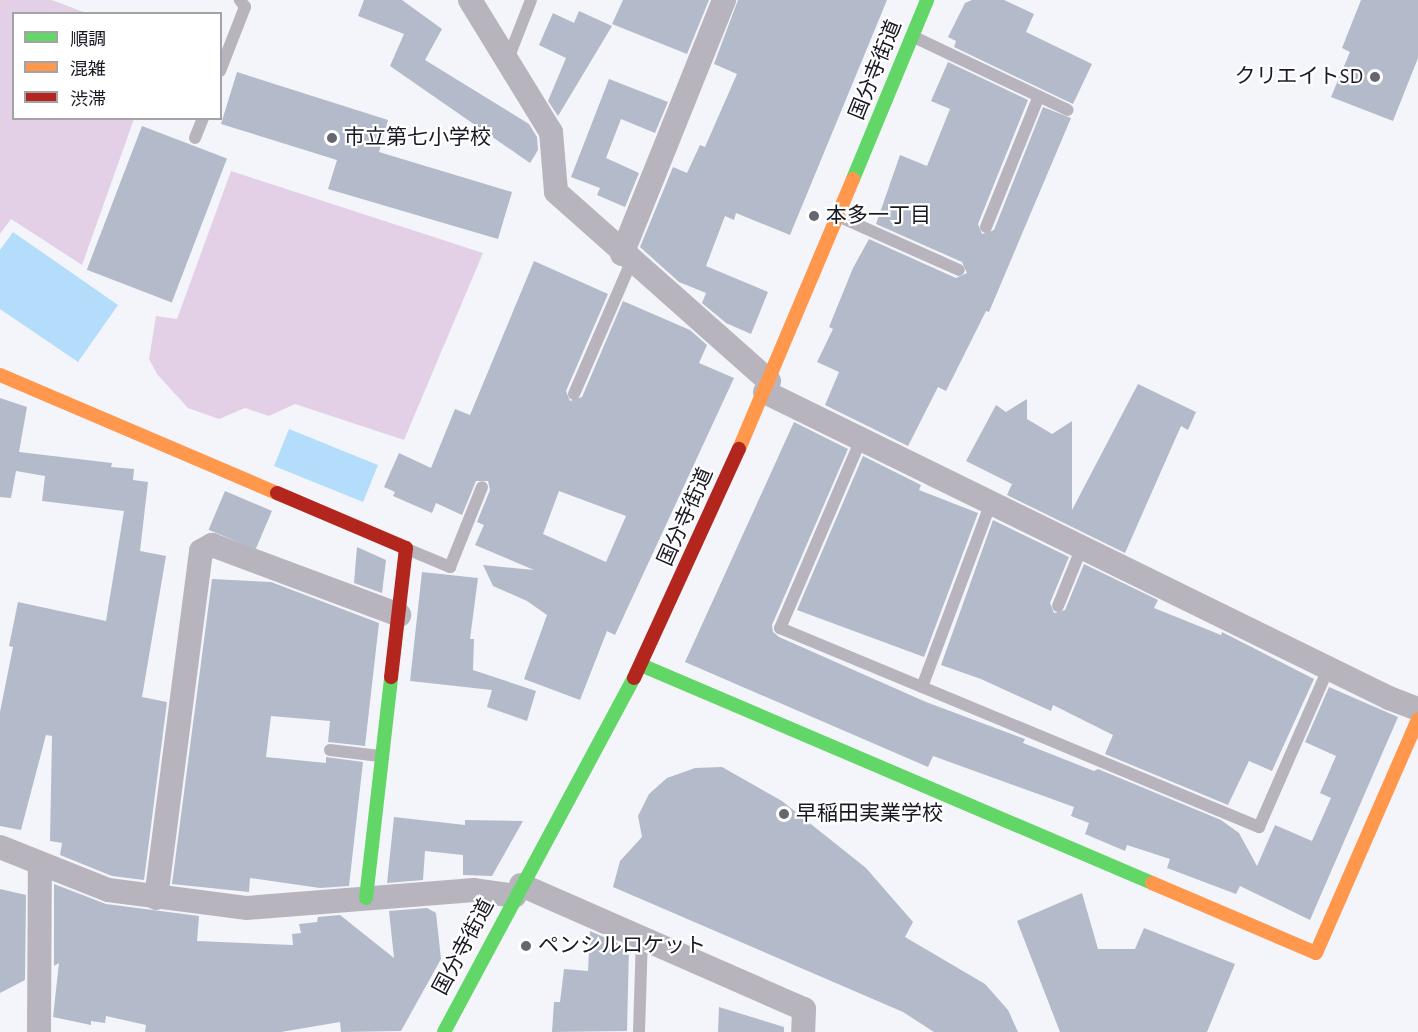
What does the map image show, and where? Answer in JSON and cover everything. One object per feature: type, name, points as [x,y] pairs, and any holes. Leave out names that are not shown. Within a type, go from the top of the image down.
[{"type":"street","points":[[470,0],[508,58],[551,132],[556,192],[767,387],[862,437],[1328,669],[1418,709]]},
{"type":"street","points":[[626,258],[724,0]]},
{"type":"street","name":"国分寺街道","points":[[444,1032],[518,890],[641,665],[767,387],[927,0]]},
{"type":"street","points":[[0,375],[406,548],[385,757],[366,898]]},
{"type":"street","points":[[156,898],[201,551],[212,545],[399,615]]},
{"type":"street","points":[[641,665],[1316,953],[1418,719]]},
{"type":"street","points":[[0,847],[108,890],[246,908],[474,890],[518,890],[642,938],[804,1010],[803,1032]]},
{"type":"street","points":[[39,1032],[40,864]]},
{"type":"lane","points":[[222,66],[244,7],[240,0]]},
{"type":"lane","points":[[508,58],[531,0]]},
{"type":"lane","points":[[913,36],[1068,110]]},
{"type":"lane","points":[[986,227],[1039,96]]},
{"type":"lane","points":[[195,138],[202,120]]},
{"type":"lane","points":[[838,217],[959,270]]},
{"type":"lane","points":[[574,393],[626,258]]},
{"type":"lane","points":[[862,437],[780,628],[1259,827],[1328,669]]},
{"type":"lane","points":[[406,548],[450,567],[482,487]]},
{"type":"lane","points":[[922,687],[991,501]]},
{"type":"lane","points":[[1058,606],[1082,547]]},
{"type":"lane","points":[[330,750],[385,757]]},
{"type":"lane","points":[[639,1032],[642,938]]},
{"type":"shaded area","points":[[0,0],[52,0],[83,12],[12,12],[12,120],[134,120],[82,265],[11,219],[0,234]]},
{"type":"shaded area","points":[[231,171],[483,253],[404,440],[295,404],[269,416],[245,408],[219,419],[188,408],[157,374],[149,359],[156,316],[177,319]]},
{"type":"water","points":[[13,232],[118,305],[78,362],[0,309],[0,250]]},
{"type":"water","points":[[289,429],[378,465],[363,502],[274,466]]},
{"type":"building","points":[[364,0],[402,0],[442,29],[425,60],[529,124],[537,137],[538,150],[530,163],[390,66],[404,34],[358,16]]},
{"type":"building","points":[[623,0],[709,0],[687,54],[612,24]]},
{"type":"building","points":[[738,0],[887,0],[790,235],[736,213],[734,220],[725,216],[706,266],[768,292],[751,334],[726,323],[702,303],[706,293],[679,282],[640,247],[673,167],[687,173],[700,145],[705,147],[737,74],[714,64]]},
{"type":"building","points":[[972,0],[1004,0],[1034,14],[1026,32],[1092,64],[1073,104],[954,47],[956,41],[948,37],[965,3]]},
{"type":"building","name":"クリエイトSD","points":[[1361,0],[1418,0],[1418,58],[1393,121],[1331,97],[1350,52],[1342,48]]},
{"type":"building","points":[[579,11],[612,26],[558,116],[548,101],[566,58],[539,45],[553,13],[574,23]]},
{"type":"building","points":[[948,62],[1028,100],[978,224],[982,234],[994,230],[1043,107],[1071,118],[989,312],[986,311],[946,391],[938,387],[908,446],[825,405],[839,372],[817,362],[833,329],[829,327],[853,268],[869,239],[956,278],[967,273],[962,262],[876,224],[900,155],[927,166],[950,109],[931,101]]},
{"type":"building","points":[[237,72],[388,120],[379,152],[512,192],[498,239],[328,189],[337,160],[221,124]]},
{"type":"building","points":[[609,79],[668,102],[655,133],[621,119],[606,158],[639,173],[625,207],[597,195],[600,188],[571,177]]},
{"type":"building","points":[[142,126],[227,159],[172,302],[87,270]]},
{"type":"building","points":[[534,261],[608,294],[566,391],[570,401],[582,397],[623,301],[690,330],[707,345],[699,363],[734,378],[615,635],[607,631],[580,700],[524,679],[547,615],[527,601],[493,586],[483,565],[534,570],[475,545],[484,525],[477,522],[490,490],[488,481],[476,481],[462,515],[436,503],[432,513],[393,496],[395,492],[384,487],[399,453],[431,468],[455,409],[470,415]],"holes":[[[559,491],[626,516],[606,562],[543,534]]]},
{"type":"building","points":[[1138,384],[1196,412],[1188,430],[1181,426],[1125,553],[1007,495],[1012,484],[966,461],[996,405],[1006,412],[1027,399],[1027,419],[1052,434],[1072,421],[1072,510]]},
{"type":"building","points":[[0,398],[27,407],[19,452],[112,463],[111,467],[134,469],[133,480],[148,482],[140,551],[166,556],[142,697],[167,702],[144,880],[112,876],[60,855],[62,843],[50,841],[52,736],[46,735],[21,830],[0,826],[0,712],[13,647],[9,646],[18,602],[106,621],[124,511],[42,501],[45,476],[16,471],[11,498],[0,497]]},
{"type":"building","points":[[794,422],[848,449],[772,625],[773,632],[779,637],[926,702],[1025,739],[1023,743],[1094,771],[1098,769],[1221,820],[1239,833],[1257,866],[1275,825],[1312,841],[1331,798],[1320,793],[1336,756],[1305,742],[1329,687],[1398,717],[1310,920],[1240,886],[1236,894],[1167,868],[1170,859],[1127,845],[1125,851],[1085,834],[1089,823],[1071,816],[1074,807],[933,756],[928,767],[685,662]]},
{"type":"building","points":[[863,456],[921,485],[919,490],[978,513],[924,657],[797,610]]},
{"type":"building","points":[[225,491],[272,511],[256,550],[209,530]]},
{"type":"building","points":[[993,520],[1069,557],[1050,603],[1054,613],[1065,610],[1084,564],[1158,600],[1154,608],[1221,635],[1222,632],[1314,679],[1272,771],[1249,761],[1228,805],[1105,754],[1113,735],[1053,705],[1051,711],[981,679],[941,665]]},
{"type":"building","points":[[357,547],[386,560],[382,593],[354,583]]},
{"type":"building","points":[[422,572],[478,578],[470,639],[474,639],[473,670],[536,691],[527,721],[487,707],[492,690],[410,681]]},
{"type":"building","points":[[212,579],[271,582],[379,623],[365,746],[328,742],[330,721],[271,716],[266,757],[326,763],[326,757],[363,762],[349,886],[320,888],[250,878],[249,892],[172,884]]},
{"type":"building","points":[[722,767],[782,801],[866,868],[913,922],[905,937],[985,984],[1008,1010],[1018,1032],[934,1032],[903,1012],[613,887],[620,861],[642,837],[638,816],[649,794],[667,778],[695,768]]},
{"type":"building","points":[[394,817],[465,825],[465,820],[523,821],[492,876],[463,875],[463,855],[425,851],[423,880],[387,883]]},
{"type":"building","points":[[54,884],[106,904],[199,916],[197,941],[293,945],[292,934],[301,933],[299,924],[317,922],[318,917],[340,915],[394,958],[389,911],[427,908],[436,913],[441,959],[401,1031],[341,1032],[340,1022],[281,1032],[145,1032],[146,1025],[106,1016],[105,1023],[91,1021],[91,1025],[53,1017],[59,963],[54,966]]},
{"type":"building","points":[[0,889],[26,895],[25,980],[0,993]]},
{"type":"building","points":[[1082,893],[1098,949],[1135,949],[1144,928],[1235,964],[1207,1032],[1060,1032],[1017,921]]},
{"type":"building","points":[[590,931],[629,948],[627,1031],[552,1032],[554,1002],[560,1002],[564,969],[588,971]]},
{"type":"building","points":[[719,1007],[784,1027],[784,1032],[718,1032]]},
{"type":"traffic: fast","points":[[853,179],[927,0]]},
{"type":"traffic: fast","points":[[641,665],[1152,883]]},
{"type":"traffic: fast","points":[[366,898],[391,677]]},
{"type":"traffic: fast","points":[[444,1032],[634,678]]},
{"type":"traffic: slow","points":[[739,449],[853,179]]},
{"type":"traffic: slow","points":[[0,375],[277,493]]},
{"type":"traffic: slow","points":[[1152,883],[1316,953],[1418,719]]},
{"type":"traffic: jam","points":[[634,678],[739,449]]},
{"type":"traffic: jam","points":[[277,493],[406,548],[391,677]]},
{"type":"place","name":"クリエイトSD","points":[[1375,77]]},
{"type":"place","name":"市立第七小学校","points":[[332,138]]},
{"type":"place","name":"本多一丁目","points":[[814,216]]},
{"type":"place","name":"早稲田実業学校","points":[[784,814]]},
{"type":"place","name":"ペンシルロケット","points":[[526,946]]}]
